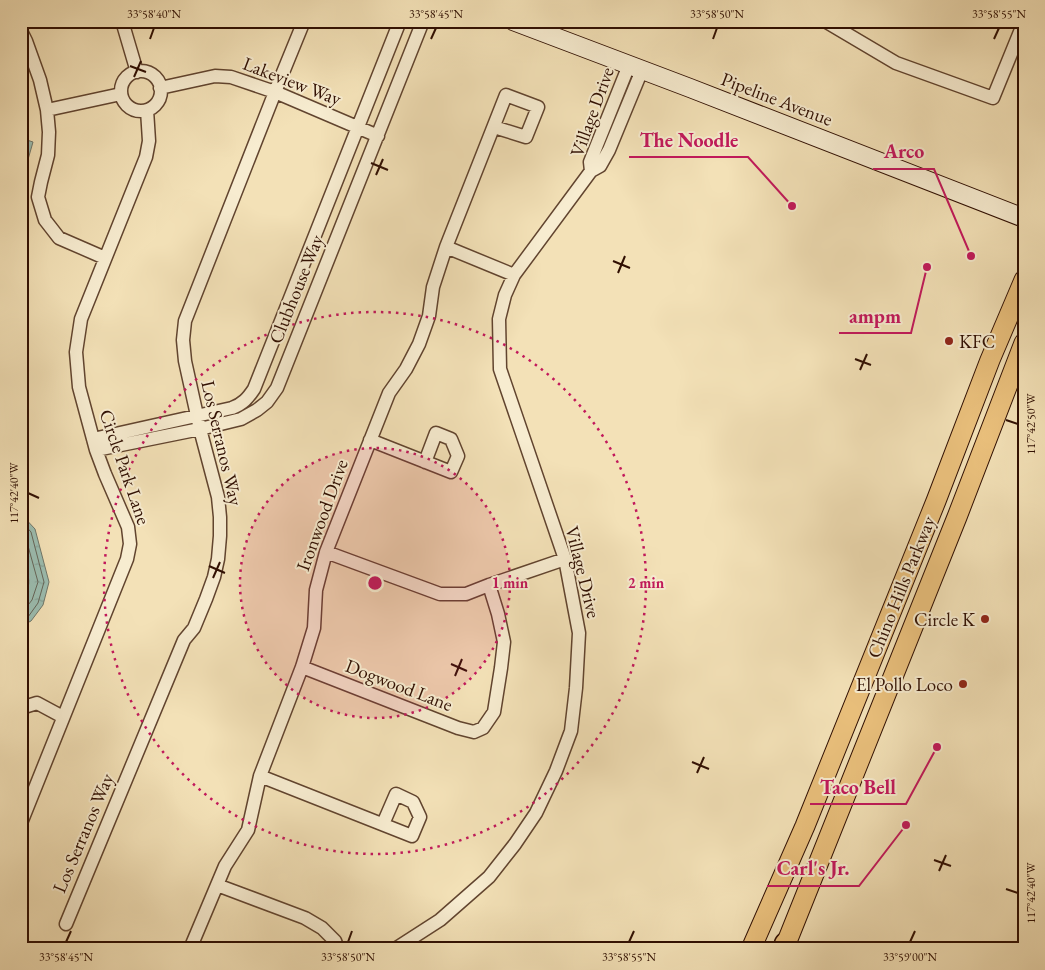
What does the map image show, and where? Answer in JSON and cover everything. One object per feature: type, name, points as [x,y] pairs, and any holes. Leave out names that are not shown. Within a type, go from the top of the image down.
[{"type":"main road","name":"Pipeline Avenue","points":[[513,21],[1024,218]]},
{"type":"main road","name":"Chino Hills Parkway","points":[[751,949],[805,826],[936,501],[990,360],[1024,280]]},
{"type":"main road","name":"Chino Hills Parkway","points":[[786,947],[1024,343]]},
{"type":"street","points":[[122,21],[137,72]]},
{"type":"street","name":"Los Serranos Way","points":[[66,924],[184,640],[194,628],[214,577],[220,536],[218,497],[185,361],[183,340],[186,321],[304,21]]},
{"type":"street","name":"Clubhouse Way","points":[[94,444],[232,408],[245,402],[254,389],[400,21]]},
{"type":"street","name":"Clubhouse Way","points":[[94,444],[200,429],[241,419],[267,402],[277,388],[423,21]]},
{"type":"street","points":[[825,21],[896,63],[993,98],[1024,22]]},
{"type":"street","points":[[21,31],[33,60],[47,110],[49,132],[48,155],[38,197],[44,220],[59,238],[105,258]]},
{"type":"street","name":"Village Drive","points":[[591,171],[590,162],[612,109],[635,68]]},
{"type":"street","name":"Village Drive","points":[[395,949],[440,920],[489,877],[536,813],[556,771],[571,731],[579,633],[565,559],[500,369],[499,319],[505,295],[514,274],[591,171],[600,166],[609,150],[625,113],[635,68]]},
{"type":"street","points":[[137,72],[147,72],[152,75],[156,78],[160,88],[156,104],[147,110],[130,108],[121,94],[122,84],[132,73],[137,72]]},
{"type":"street","name":"Lakeview Way","points":[[160,88],[215,76],[232,77],[275,92],[378,136]]},
{"type":"street","points":[[47,110],[121,94]]},
{"type":"street","points":[[612,109],[625,113]]},
{"type":"street","name":"Circle Park Lane","points":[[21,823],[127,559],[130,544],[128,528],[99,461],[94,444],[79,387],[76,352],[81,319],[146,157],[149,140],[147,110]]},
{"type":"street","name":"Ironwood Drive","points":[[190,949],[225,866],[248,830],[260,776],[302,667],[314,628],[316,590],[326,552],[389,393],[406,369],[419,344],[429,316],[433,287],[446,247],[494,127]]},
{"type":"street","points":[[446,247],[514,274]]},
{"type":"street","points":[[370,440],[425,462]]},
{"type":"street","points":[[326,552],[440,594],[466,594],[565,559]]},
{"type":"street","name":"Dogwood Lane","points":[[302,667],[458,728],[474,732],[483,728],[494,712],[504,642],[489,585]]},
{"type":"street","points":[[21,708],[37,703],[63,717]]},
{"type":"street","points":[[260,776],[383,824]]},
{"type":"street","points":[[218,884],[305,918],[322,928],[335,942],[338,949]]},
{"type":"water","points":[[21,138],[33,142],[21,184]]},
{"type":"water","points":[[21,514],[35,529],[49,582],[43,605],[31,621],[21,626]]},
{"type":"place","name":"The Noodle","points":[[792,206]]},
{"type":"place","name":"Arco","points":[[971,256]]},
{"type":"place","name":"ampm","points":[[927,267]]},
{"type":"place","name":"KFC","points":[[949,341]]},
{"type":"place","name":"Circle K","points":[[985,619]]},
{"type":"place","name":"El Pollo Loco","points":[[963,684]]},
{"type":"place","name":"Taco Bell","points":[[937,747]]},
{"type":"place","name":"Carl's Jr.","points":[[906,825]]}]
